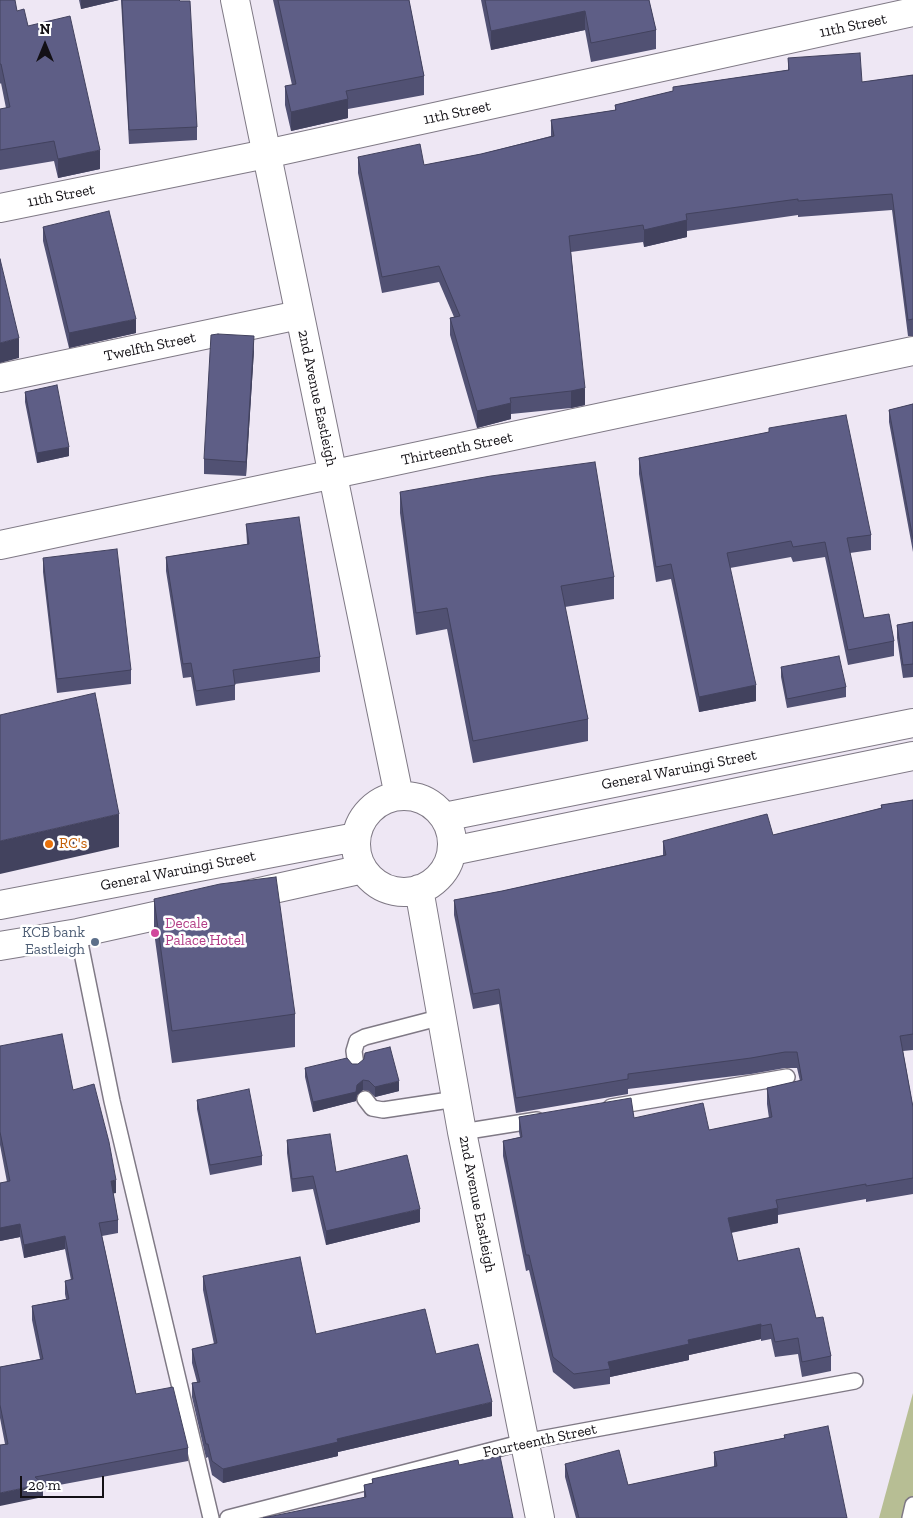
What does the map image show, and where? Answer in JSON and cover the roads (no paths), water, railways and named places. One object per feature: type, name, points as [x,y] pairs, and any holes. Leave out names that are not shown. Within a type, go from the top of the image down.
[{"type":"street","name":"2nd Avenue Eastleigh","points":[[235,0],[399,796]]},
{"type":"street","name":"11th Street","points":[[0,208],[266,154],[913,12]]},
{"type":"street","name":"Twelfth Street","points":[[0,378],[299,315]]},
{"type":"street","name":"Thirteenth Street","points":[[0,545],[913,352]]},
{"type":"street","name":"General Waruingi Street","points":[[444,818],[913,724]]},
{"type":"street","points":[[452,850],[913,756]]},
{"type":"street","points":[[399,796],[412,796],[425,800],[436,808],[444,818],[452,839],[452,850],[448,864],[441,875],[431,884],[404,892],[388,889],[374,881],[363,869],[357,854],[356,838],[361,823],[370,810],[383,800],[399,796]]},
{"type":"street","name":"General Waruingi Street","points":[[0,905],[356,838]]},
{"type":"street","points":[[0,946],[78,933],[363,869]]},
{"type":"street","name":"2nd Avenue Eastleigh","points":[[419,889],[462,1132],[540,1518]]},
{"type":"lane","points":[[78,933],[112,1101],[211,1518]]},
{"type":"lane","points":[[356,1065],[354,1051],[357,1042],[365,1037],[442,1017]]},
{"type":"lane","points":[[599,1109],[787,1077]]},
{"type":"lane","points":[[365,1099],[372,1108],[383,1110],[456,1099]]},
{"type":"lane","points":[[462,1132],[550,1117]]},
{"type":"lane","name":"Fourteenth Street","points":[[228,1518],[524,1442],[855,1382]]},
{"type":"lane","points":[[910,1518],[913,1505]]},
{"type":"place","name":"RC's","points":[[49,844]]},
{"type":"place","name":"Decale Palace Hotel","points":[[155,933]]},
{"type":"place","name":"KCB bank Eastleigh","points":[[95,942]]}]
